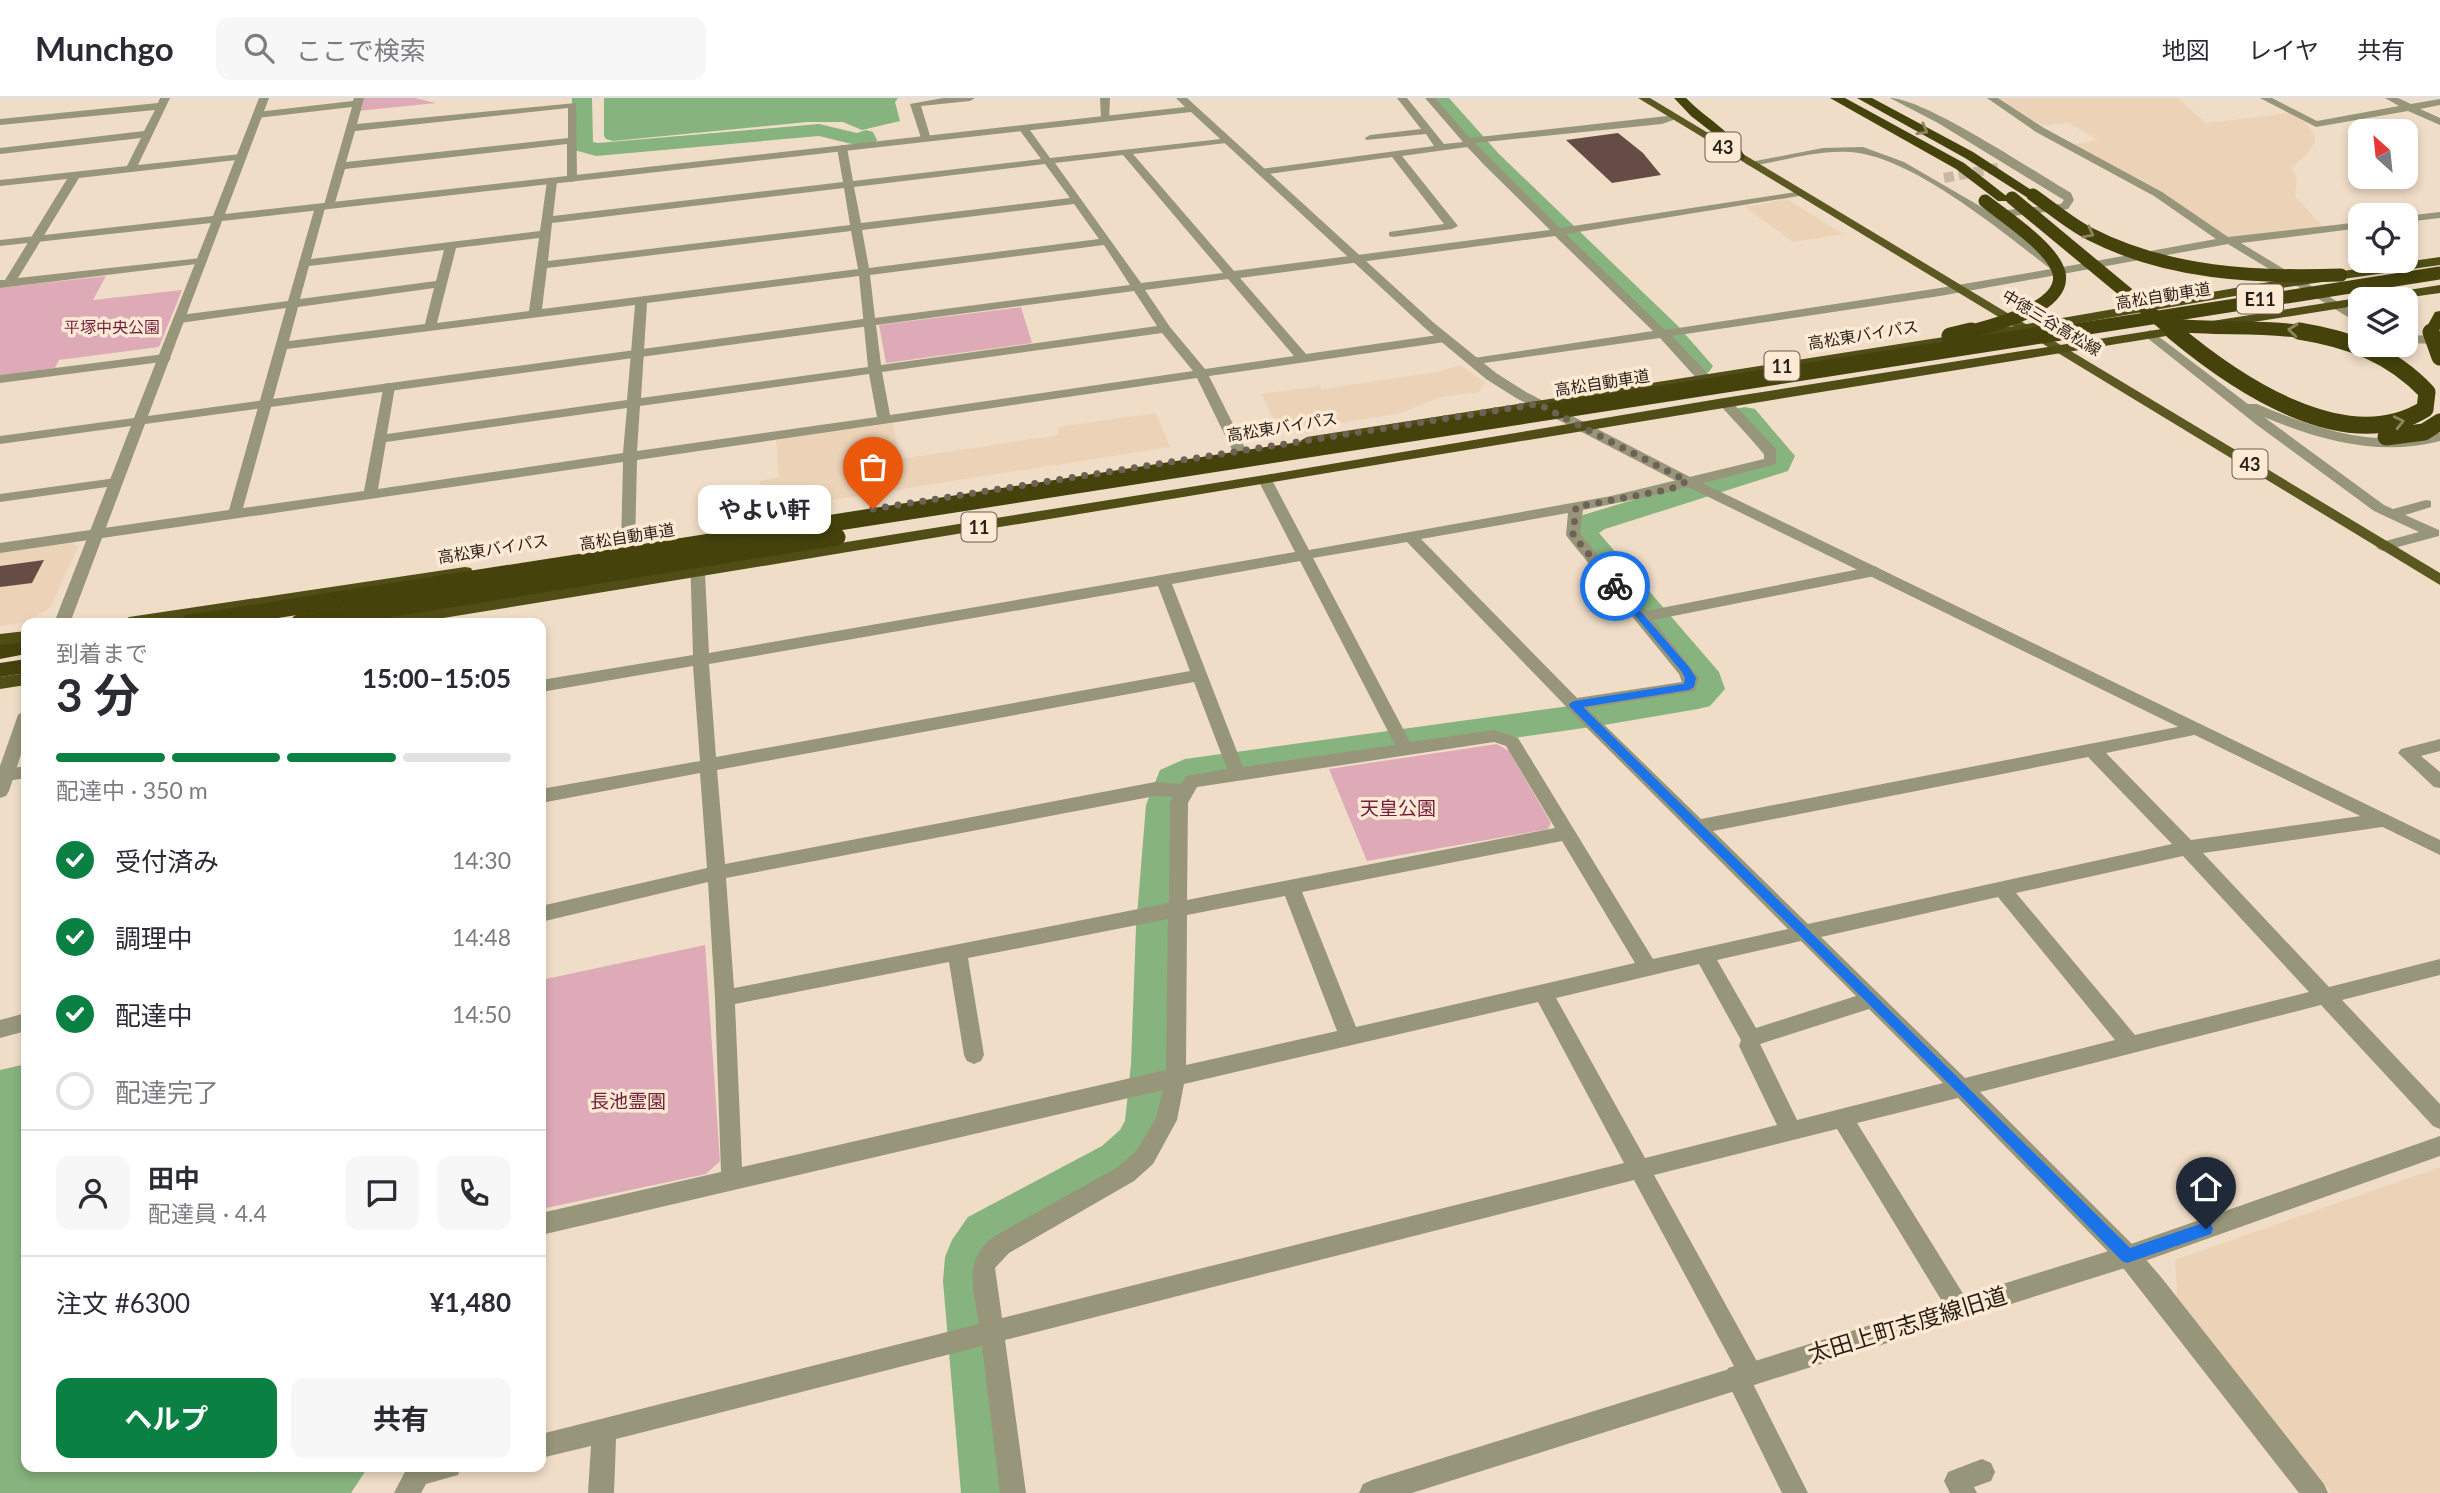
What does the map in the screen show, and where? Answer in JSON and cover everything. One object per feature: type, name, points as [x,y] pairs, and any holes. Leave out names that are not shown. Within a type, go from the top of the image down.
[{"type":"highway","points":[[1680,98],[1695,114],[1732,142],[1744,160]]},
{"type":"highway","points":[[1836,98],[1960,166],[2008,198],[2200,365],[2232,389],[2269,410],[2309,425],[2351,435],[2390,438],[2424,432],[2440,422]]},
{"type":"highway","points":[[1863,98],[1948,144],[2033,195],[2071,222],[2110,243],[2155,259],[2203,270],[2283,278],[2440,270]]},
{"type":"highway","points":[[1948,144],[1969,166],[2212,362],[2274,400],[2343,422],[2380,425],[2407,421],[2425,409],[2427,392],[2416,377],[2384,356],[2341,340],[2299,330],[2241,326],[2208,329],[2174,325]]},
{"type":"highway","points":[[1648,394],[1953,335],[2027,313],[2046,302],[2059,285],[2059,274],[2029,238],[1924,148]]},
{"type":"highway","name":"高松東バイパス","points":[[161,618],[1240,452],[2026,328],[2297,281],[2440,261]]},
{"type":"highway","name":"高松自動車道","points":[[222,618],[2440,270]]},
{"type":"highway","points":[[2418,291],[2440,287]]},
{"type":"highway","name":"高松自動車道","points":[[330,618],[1852,374],[2440,287]]},
{"type":"highway","name":"11","points":[[410,618],[1265,480],[1724,402],[2348,303]]},
{"type":"highway","points":[[2440,315],[2431,332],[2440,357]]},
{"type":"highway","points":[[0,640],[21,638]]},
{"type":"highway","points":[[0,652],[21,649]]},
{"type":"highway","points":[[0,670],[21,667]]},
{"type":"highway","points":[[0,682],[21,680]]},
{"type":"main road","name":"中徳三谷高松線","points":[[1643,98],[2440,580]]},
{"type":"street","points":[[64,618],[264,98]]},
{"type":"street","points":[[926,139],[915,104],[970,98]]},
{"type":"street","points":[[1105,98],[1106,118]]},
{"type":"street","points":[[1181,98],[1445,338],[1474,362],[1538,404],[1690,483],[2440,848]]},
{"type":"street","points":[[1402,98],[1440,146]]},
{"type":"street","points":[[1430,98],[1667,332],[1705,379]]},
{"type":"street","points":[[1895,98],[2067,195],[2067,204],[1988,216]]},
{"type":"street","points":[[1992,98],[2040,130],[2158,194],[2229,241],[2348,313]]},
{"type":"street","points":[[2265,98],[2316,124],[2440,102]]},
{"type":"street","points":[[2390,98],[2440,122]]},
{"type":"street","points":[[235,513],[305,263],[341,166],[359,101],[257,115]]},
{"type":"street","points":[[0,122],[163,102]]},
{"type":"street","points":[[131,169],[163,102]]},
{"type":"street","points":[[351,128],[573,105],[572,178]]},
{"type":"street","points":[[0,243],[1193,109]]},
{"type":"street","points":[[1261,172],[1471,141],[1662,121],[1673,117]]},
{"type":"street","points":[[1023,128],[1107,242],[1165,329],[1202,374],[1240,452]]},
{"type":"street","points":[[1370,138],[1429,131]]},
{"type":"street","points":[[0,151],[147,134]]},
{"type":"street","points":[[341,166],[573,140]]},
{"type":"street","points":[[548,220],[849,187],[1226,140]]},
{"type":"street","points":[[842,148],[864,273],[875,370],[884,420]]},
{"type":"street","points":[[1744,160],[1847,149],[1875,154],[1931,180],[1988,216],[2060,270]]},
{"type":"street","points":[[1126,152],[1302,358]]},
{"type":"street","points":[[1393,234],[1452,226],[1394,153]]},
{"type":"street","points":[[0,183],[241,157]]},
{"type":"street","points":[[2003,167],[2015,165]]},
{"type":"street","points":[[4,283],[37,239],[75,175]]},
{"type":"street","points":[[1931,180],[1944,178]]},
{"type":"street","points":[[535,314],[552,181]]},
{"type":"street","points":[[0,440],[639,352],[1562,231],[1799,193]]},
{"type":"street","points":[[542,265],[1076,201]]},
{"type":"street","points":[[2418,218],[2440,215]]},
{"type":"street","points":[[1474,362],[1961,288],[2229,241],[2348,227]]},
{"type":"street","points":[[305,263],[545,234]]},
{"type":"street","points":[[282,346],[1107,242]]},
{"type":"street","points":[[430,328],[452,246]]},
{"type":"street","points":[[4,283],[201,261]]},
{"type":"street","points":[[180,318],[441,284]]},
{"type":"street","points":[[628,547],[630,457],[639,352],[640,301]]},
{"type":"street","points":[[379,439],[1165,329]]},
{"type":"street","points":[[2150,334],[2262,422],[2390,514],[2436,533]]},
{"type":"street","points":[[0,548],[1445,338]]},
{"type":"street","points":[[2418,339],[2440,340]]},
{"type":"street","points":[[0,379],[165,358]]},
{"type":"street","points":[[370,494],[389,387]]},
{"type":"street","points":[[2231,395],[2292,424],[2334,435],[2375,442],[2437,441]]},
{"type":"street","points":[[546,685],[1576,507],[1671,489],[1771,461],[1770,452],[1724,402]]},
{"type":"street","points":[[1265,480],[1402,743]]},
{"type":"street","points":[[0,498],[116,482]]},
{"type":"street","points":[[2390,514],[2426,504]]},
{"type":"street","points":[[1576,507],[1573,535],[1648,616],[1690,678],[1689,687],[1581,711]]},
{"type":"street","points":[[2383,545],[2436,533]]},
{"type":"street","points":[[1410,536],[1581,711],[1873,999],[2127,1256],[2153,1285],[2315,1493]]},
{"type":"street","points":[[697,537],[701,660],[725,998],[732,1179]]},
{"type":"street","points":[[1648,616],[1875,571]]},
{"type":"street","points":[[1163,580],[1235,767]]},
{"type":"street","points":[[546,795],[1200,675]]},
{"type":"street","points":[[2,781],[21,729]]},
{"type":"street","points":[[1697,827],[2198,729]]},
{"type":"street","points":[[1013,1493],[978,1337],[983,1267],[990,1254],[1001,1245],[1126,1174],[1145,1157],[1166,1120],[1159,1080],[1163,911],[1179,802],[1182,791],[1192,781],[1235,767],[1402,743],[1494,736],[1512,742],[1648,968]]},
{"type":"street","points":[[2440,745],[2407,753],[2440,782]]},
{"type":"street","points":[[2092,750],[2440,1119]]},
{"type":"street","points":[[2,781],[21,774]]},
{"type":"street","points":[[546,913],[716,873],[1155,789],[1182,791]]},
{"type":"street","points":[[546,1223],[1704,955],[2187,848],[2382,820]]},
{"type":"street","points":[[725,998],[1567,833]]},
{"type":"street","points":[[1290,886],[1350,1037]]},
{"type":"street","points":[[2002,889],[2131,1045]]},
{"type":"street","points":[[957,951],[974,1055]]},
{"type":"street","points":[[1704,955],[1742,1026],[1752,1038]]},
{"type":"street","points":[[546,1445],[2440,967]]},
{"type":"street","points":[[1543,993],[1639,1168],[1744,1375],[1795,1493]]},
{"type":"street","points":[[1752,1038],[1873,999]]},
{"type":"street","points":[[0,1028],[21,1023]]},
{"type":"street","points":[[1752,1038],[1749,1046],[1792,1132]]},
{"type":"street","points":[[1843,1119],[1959,1308]]},
{"type":"street","name":"太田上町志度線旧道","points":[[1372,1493],[2127,1256],[2440,1146]]},
{"type":"street","points":[[601,1493],[604,1432]]},
{"type":"street","points":[[416,1478],[432,1472]]},
{"type":"street","points":[[1964,1493],[1957,1481],[1982,1472]]},
{"type":"shaded area","points":[[604,98],[898,98],[895,102],[900,121],[862,130],[843,122],[807,122],[613,141],[604,136]]},
{"type":"shaded area","points":[[1999,98],[2178,98],[2206,123],[2290,113],[2305,122],[2314,134],[2315,142],[2307,154],[2291,168],[2297,179],[2295,196],[2323,227],[2227,238],[2074,144],[2098,140],[2069,123],[2043,126]]},
{"type":"shaded area","points":[[1787,199],[1843,234],[1793,242],[1745,207]]},
{"type":"shaded area","points":[[1460,365],[1485,382],[1479,392],[1437,398],[1401,413],[1339,423],[1280,431],[1261,394],[1320,386],[1322,389],[1438,372]]},
{"type":"shaded area","points":[[1156,413],[1170,447],[762,511],[760,481],[779,477],[776,440],[893,423],[900,459],[1059,435],[1058,427]]},
{"type":"shaded area","points":[[71,543],[78,547],[51,607],[33,618],[21,618],[21,623],[0,626],[0,552]]},
{"type":"shaded area","points":[[21,1065],[21,1472],[365,1472],[351,1493],[0,1493],[0,1070]]},
{"type":"shaded area","points":[[2440,1167],[2440,1493],[2332,1493],[2178,1305],[2175,1260]]},
{"type":"green space","points":[[362,98],[415,98],[436,103],[358,111]]},
{"type":"green space","name":"平塚中央公園","points":[[106,276],[93,300],[182,290],[159,347],[59,360],[55,368],[0,375],[0,288]]},
{"type":"green space","points":[[1021,307],[1032,343],[886,363],[879,325]]},
{"type":"green space","name":"天皇公園","points":[[1497,744],[1509,751],[1551,823],[1548,829],[1367,861],[1329,769]]},
{"type":"green space","name":"長池霊園","points":[[705,945],[720,1161],[706,1174],[546,1208],[546,979]]},
{"type":"building","points":[[1618,133],[1643,153],[1661,175],[1612,183],[1566,140]]},
{"type":"building","points":[[44,560],[32,583],[0,587],[0,566]]},
{"type":"waterway","points":[[582,98],[582,145],[596,150],[819,130],[860,140],[866,140],[866,136]]},
{"type":"waterway","points":[[1438,98],[1491,159],[1668,330],[1700,366]]},
{"type":"waterway","points":[[988,1493],[967,1281],[969,1257],[985,1233],[1118,1161],[1136,1145],[1147,1123],[1153,1064],[1156,928],[1164,805],[1173,780],[1185,772],[1598,714],[1698,697],[1708,689],[1707,680],[1584,536],[1583,530],[1594,522],[1778,465],[1781,456],[1745,415]]},
{"type":"tunnel","points":[[1944,178],[2003,167]]},
{"type":"way so far","points":[[873,509],[1538,404],[1687,481],[1671,489],[1576,507],[1573,535],[1615,586]]},
{"type":"place","name":"やよい軒","points":[[873,509]]},
{"type":"route","points":[[1615,586],[1685,670],[1690,678],[1689,687],[1574,704],[1873,999],[2127,1256],[2206,1229]]}]
